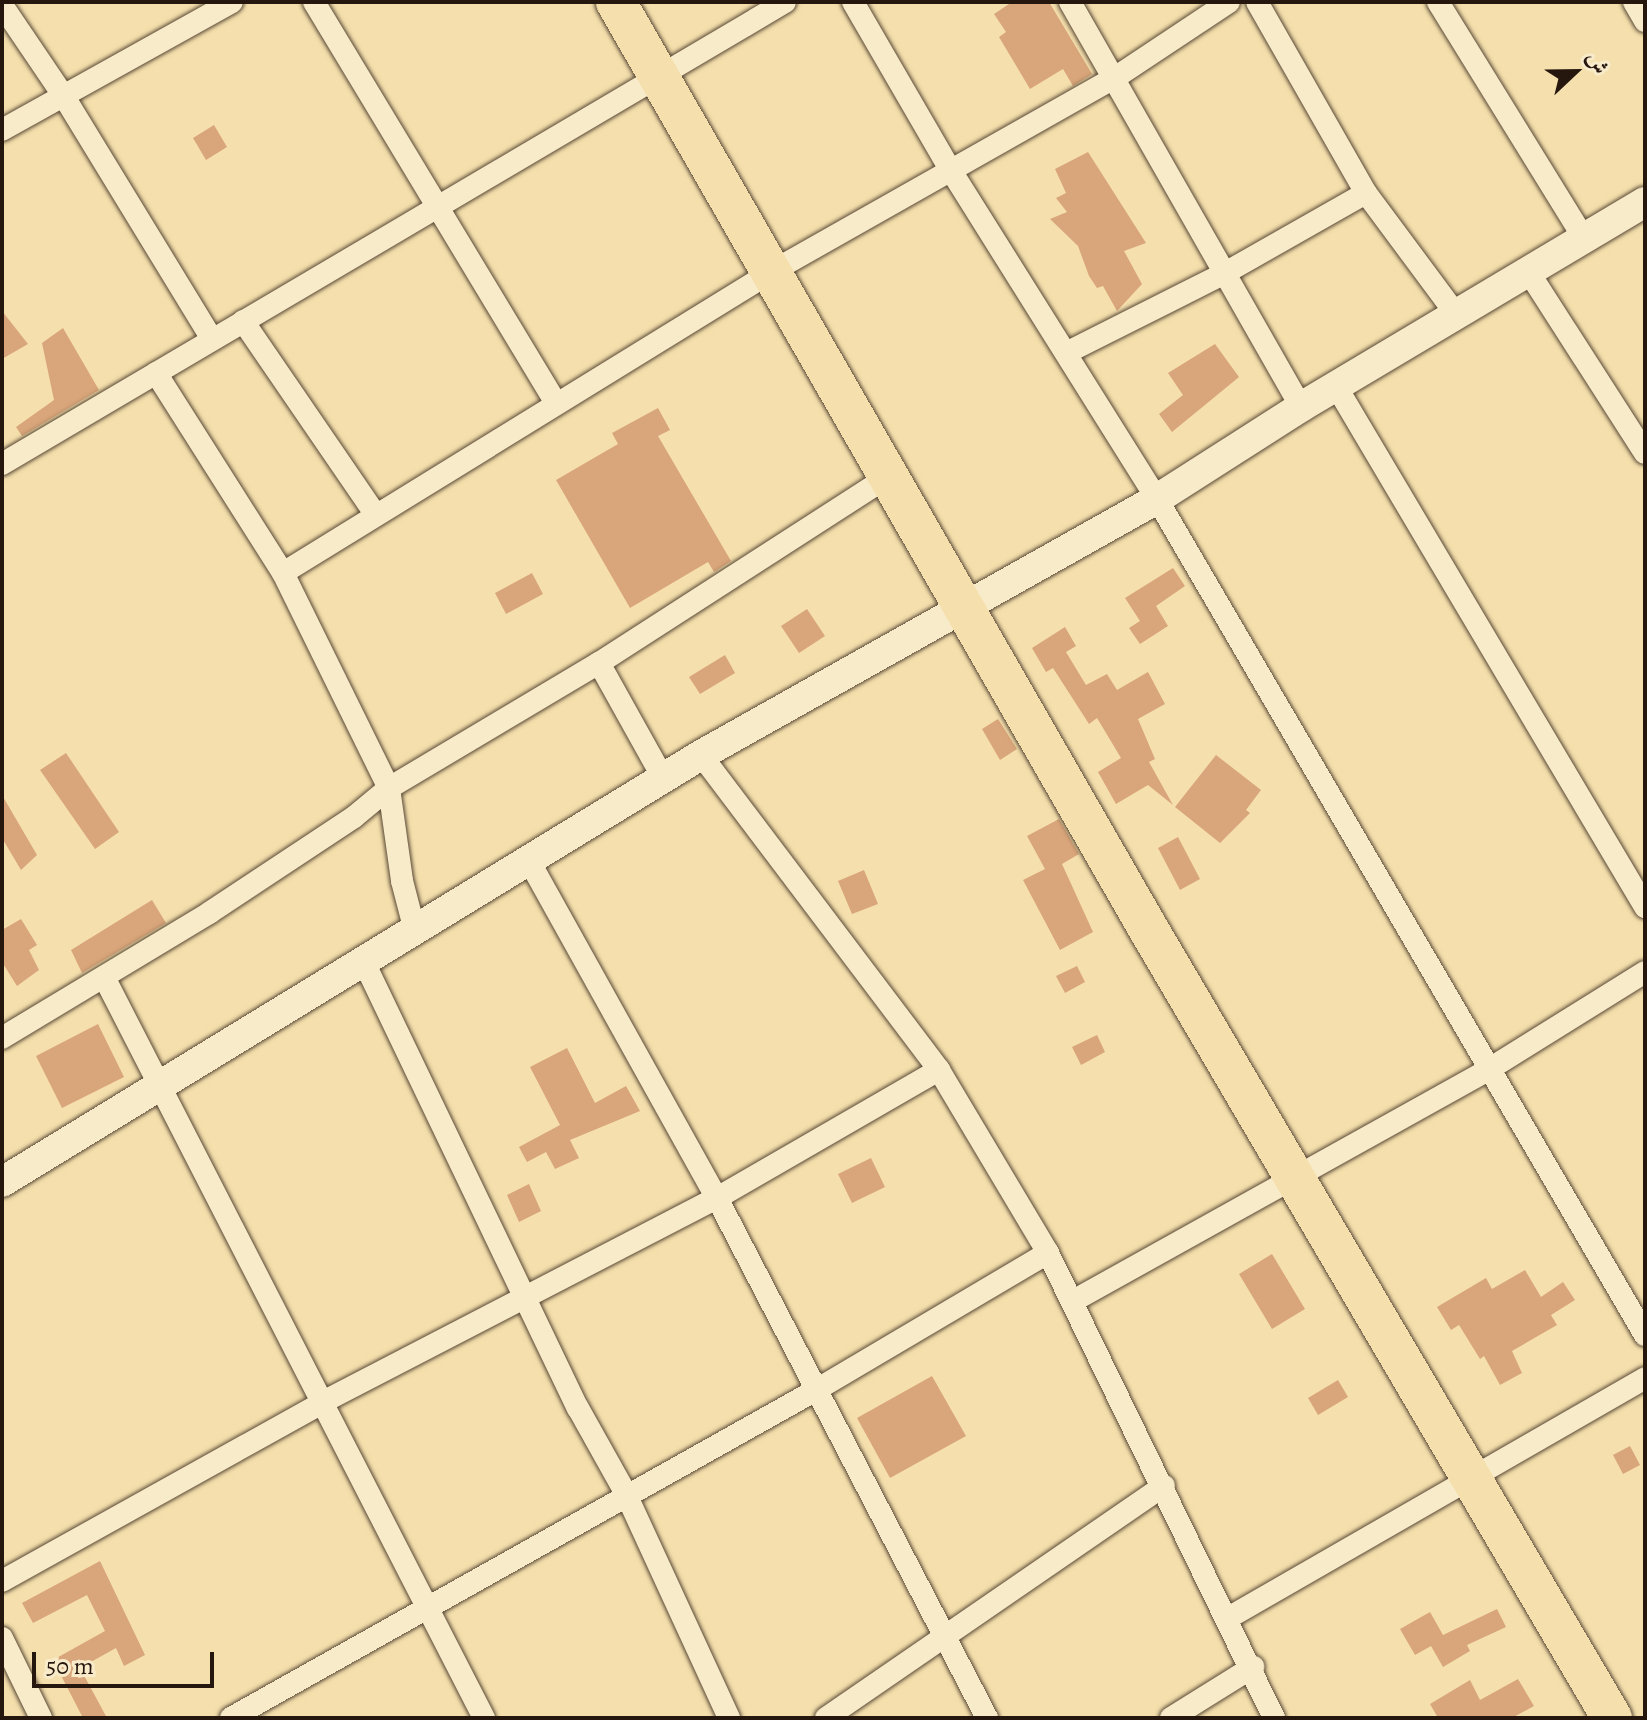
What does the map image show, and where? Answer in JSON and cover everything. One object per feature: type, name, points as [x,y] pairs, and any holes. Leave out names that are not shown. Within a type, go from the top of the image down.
[{"type":"highway","points":[[616,2],[891,475],[963,609],[1612,1718]]},
{"type":"street","points":[[2,130],[232,2]]},
{"type":"street","points":[[314,2],[434,208],[555,402]]},
{"type":"street","points":[[2,464],[785,2]]},
{"type":"street","points":[[853,2],[950,169],[1157,499],[1486,1071],[1645,1335]]},
{"type":"street","points":[[1070,2],[1301,407]]},
{"type":"street","points":[[283,573],[555,402],[773,271],[1113,79],[1229,2]]},
{"type":"street","points":[[1257,2],[1366,193],[1456,314]]},
{"type":"street","points":[[1438,2],[1583,237]]},
{"type":"street","points":[[1634,2],[1645,21]]},
{"type":"street","points":[[2,5],[63,95],[212,339]]},
{"type":"street","points":[[1066,353],[1225,273],[1366,193]]},
{"type":"street","points":[[2,1182],[414,927],[701,755],[1157,499],[1301,407],[1645,202]]},
{"type":"street","points":[[1528,271],[1645,453]]},
{"type":"street","points":[[243,321],[376,515]]},
{"type":"street","points":[[156,373],[283,573],[389,788],[402,881],[414,927]]},
{"type":"street","points":[[1336,386],[1645,907]]},
{"type":"street","points":[[2,1038],[328,834],[389,788],[599,663],[891,475]]},
{"type":"street","points":[[599,663],[663,778]]},
{"type":"street","points":[[701,755],[939,1070],[1048,1253],[1253,1667],[1274,1718]]},
{"type":"street","points":[[528,859],[717,1198],[987,1718]]},
{"type":"street","points":[[363,960],[525,1297],[626,1494],[729,1718]]},
{"type":"street","points":[[1073,1301],[1486,1071],[1645,972]]},
{"type":"street","points":[[104,977],[484,1718]]},
{"type":"street","points":[[2,1581],[323,1402],[717,1198],[939,1070]]},
{"type":"street","points":[[231,1718],[262,1710],[425,1606],[816,1390],[1048,1253]]},
{"type":"street","points":[[1228,1618],[1472,1482],[1645,1378]]},
{"type":"street","points":[[826,1718],[1164,1486]]},
{"type":"street","points":[[2,1638],[41,1718]]},
{"type":"street","points":[[1171,1718],[1253,1667]]},
{"type":"building","points":[[1012,2],[1049,2],[1092,74],[1073,86],[1063,69],[1030,89],[999,37],[1006,32],[994,14]]},
{"type":"building","points":[[214,125],[227,147],[206,160],[193,138]]},
{"type":"building","points":[[1088,152],[1146,243],[1124,251],[1142,284],[1117,311],[1103,286],[1097,288],[1089,276],[1078,246],[1050,219],[1067,212],[1056,198],[1066,193],[1055,169]]},
{"type":"building","points":[[2,311],[28,344],[2,359]]},
{"type":"building","points":[[63,328],[99,390],[22,436],[16,427],[54,400],[42,343]]},
{"type":"building","points":[[1215,344],[1239,377],[1172,432],[1159,414],[1183,395],[1168,373]]},
{"type":"building","points":[[658,408],[670,430],[658,436],[731,561],[714,572],[708,562],[630,608],[556,480],[618,444],[612,433]]},
{"type":"building","points":[[1173,568],[1185,586],[1156,606],[1168,626],[1140,644],[1129,628],[1140,621],[1125,598]]},
{"type":"building","points":[[532,573],[543,594],[506,614],[495,593]]},
{"type":"building","points":[[807,609],[825,636],[799,653],[781,626]]},
{"type":"building","points":[[1065,627],[1076,646],[1066,652],[1086,685],[1107,674],[1117,690],[1148,672],[1165,704],[1138,719],[1155,759],[1149,762],[1173,805],[1148,785],[1116,804],[1098,772],[1121,758],[1097,718],[1089,724],[1053,668],[1046,672],[1032,648]]},
{"type":"building","points":[[725,655],[735,673],[700,694],[689,677]]},
{"type":"building","points":[[998,719],[1017,749],[1000,760],[982,729]]},
{"type":"building","points":[[66,753],[119,832],[95,849],[40,770]]},
{"type":"building","points":[[1216,755],[1261,790],[1246,810],[1250,813],[1220,843],[1175,807]]},
{"type":"building","points":[[2,795],[37,855],[21,870],[2,838]]},
{"type":"building","points":[[1059,819],[1079,854],[1062,864],[1093,932],[1060,950],[1023,880],[1045,869],[1027,836]]},
{"type":"building","points":[[1178,837],[1200,879],[1180,890],[1158,848]]},
{"type":"building","points":[[864,870],[878,904],[852,914],[838,881]]},
{"type":"building","points":[[152,900],[166,923],[82,973],[71,950]]},
{"type":"building","points":[[21,919],[37,945],[29,950],[39,970],[17,986],[2,962],[2,930]]},
{"type":"building","points":[[1077,966],[1085,982],[1065,993],[1056,976]]},
{"type":"building","points":[[98,1024],[124,1077],[62,1108],[36,1056]]},
{"type":"building","points":[[1097,1035],[1105,1052],[1081,1065],[1072,1047]]},
{"type":"building","points":[[567,1048],[595,1103],[626,1086],[640,1111],[570,1140],[579,1158],[555,1169],[546,1152],[527,1162],[519,1147],[560,1125],[530,1067]]},
{"type":"building","points":[[871,1158],[885,1187],[852,1203],[838,1174]]},
{"type":"building","points":[[529,1184],[541,1211],[519,1222],[507,1195]]},
{"type":"building","points":[[1272,1254],[1305,1309],[1272,1329],[1239,1274]]},
{"type":"building","points":[[1525,1270],[1541,1297],[1563,1282],[1575,1300],[1551,1315],[1557,1325],[1512,1351],[1522,1373],[1500,1385],[1484,1356],[1480,1359],[1459,1325],[1451,1330],[1437,1307],[1486,1278],[1492,1289]]},
{"type":"building","points":[[932,1376],[966,1436],[890,1478],[857,1418]]},
{"type":"building","points":[[1338,1380],[1348,1397],[1318,1415],[1308,1398]]},
{"type":"building","points":[[1630,1446],[1640,1465],[1623,1474],[1613,1455]]},
{"type":"building","points":[[100,1561],[145,1655],[124,1666],[116,1648],[80,1668],[107,1718],[83,1718],[53,1660],[105,1631],[87,1595],[33,1623],[22,1603]]},
{"type":"building","points":[[1497,1609],[1506,1627],[1467,1645],[1470,1651],[1443,1667],[1431,1646],[1415,1655],[1400,1629],[1430,1612],[1443,1635]]},
{"type":"building","points":[[1518,1679],[1534,1706],[1512,1718],[1438,1718],[1430,1704],[1470,1680],[1480,1700]]}]
